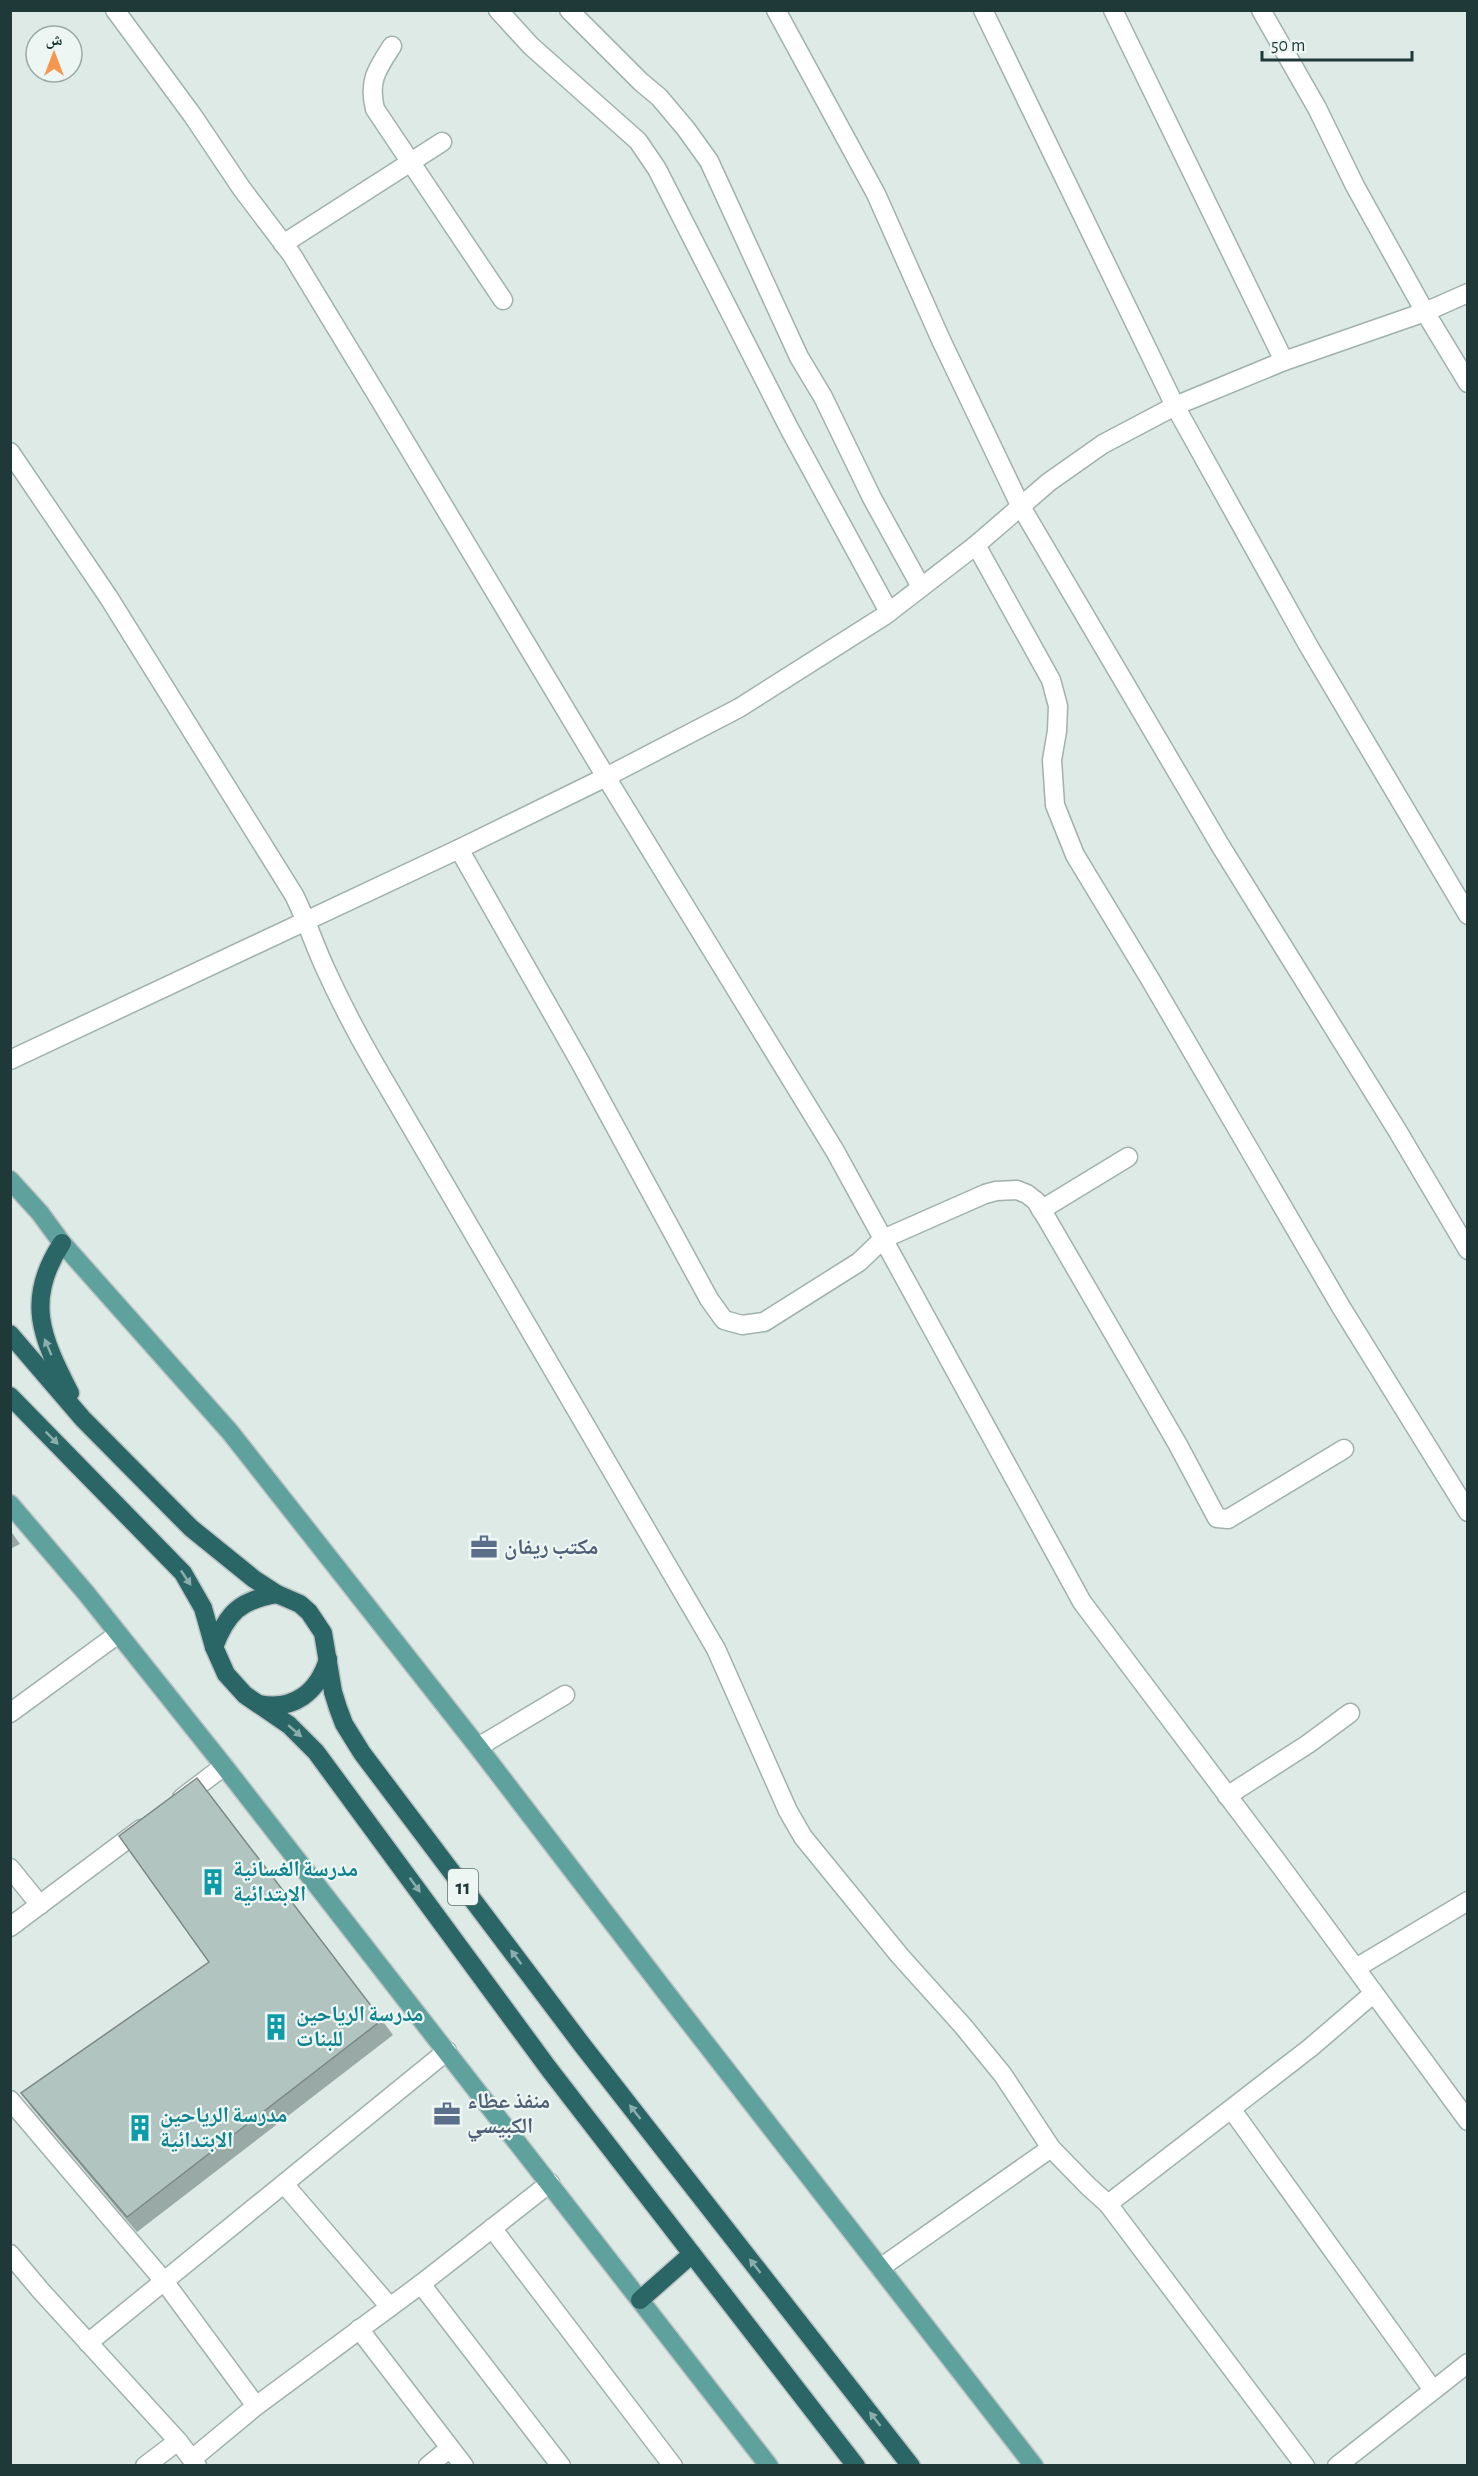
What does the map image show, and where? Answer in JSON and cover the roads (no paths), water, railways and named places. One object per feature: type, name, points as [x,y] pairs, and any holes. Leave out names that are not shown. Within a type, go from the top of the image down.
[{"type":"highway","points":[[62,1243],[45,1273],[39,1305],[40,1322],[50,1354],[83,1419]]},
{"type":"highway","name":"11","points":[[10,1334],[83,1419],[204,1540],[232,1563],[277,1594],[300,1604],[318,1622],[323,1633],[338,1708],[344,1724],[362,1753],[583,2046],[911,2466]]},
{"type":"highway","name":"11","points":[[10,1396],[183,1573],[203,1608],[214,1647],[225,1674],[245,1695],[289,1725],[316,1752],[549,2069],[856,2466]]},
{"type":"highway","points":[[214,1647],[222,1626],[236,1609],[255,1598],[277,1594]]},
{"type":"highway","points":[[257,1704],[272,1707],[292,1703],[309,1692],[322,1677],[328,1658]]},
{"type":"highway","points":[[640,2300],[692,2254]]},
{"type":"main road","points":[[10,1180],[40,1213],[62,1243],[230,1432],[478,1748],[1034,2466]]},
{"type":"main road","points":[[10,1504],[224,1766],[769,2466]]},
{"type":"street","points":[[115,10],[283,244],[380,400],[606,777],[835,1151],[1082,1602],[1356,1968],[1467,2121]]},
{"type":"street","points":[[498,10],[531,46],[638,141],[657,169],[790,430],[889,612]]},
{"type":"street","points":[[569,10],[659,97],[709,161],[799,357],[823,397],[872,498],[921,587]]},
{"type":"street","points":[[776,10],[876,194],[941,340],[1020,506],[1220,845],[1397,1130],[1467,1250]]},
{"type":"street","points":[[983,10],[1175,406],[1308,645],[1467,915]]},
{"type":"street","points":[[1113,10],[1284,361]]},
{"type":"street","points":[[1261,10],[1317,108],[1356,186],[1425,312],[1467,383]]},
{"type":"street","points":[[392,46],[375,74],[371,90],[375,109],[503,300]]},
{"type":"street","points":[[283,244],[442,142]]},
{"type":"street","points":[[10,1060],[459,849],[606,777],[739,708],[889,612],[976,545],[1049,482],[1103,444],[1175,406],[1284,361],[1425,312],[1467,293]]},
{"type":"street","points":[[10,452],[109,598],[294,895],[307,920],[340,1002],[374,1063],[716,1649],[788,1811],[802,1837],[900,1956],[963,2025],[996,2067],[1052,2148],[1108,2204],[1305,2466]]},
{"type":"street","points":[[976,545],[1056,693],[1057,731],[1052,760],[1052,779],[1058,815],[1075,855],[1341,1307],[1467,1512]]},
{"type":"street","points":[[459,849],[580,1062],[709,1299],[724,1320],[742,1325],[764,1322],[859,1262],[883,1239],[985,1194],[1017,1190],[1027,1194],[1041,1210],[1177,1443],[1217,1518],[1228,1519],[1344,1449]]},
{"type":"street","points":[[1041,1210],[1128,1157]]},
{"type":"street","points":[[10,1713],[118,1634]]},
{"type":"street","points":[[478,1748],[565,1695]]},
{"type":"street","points":[[1227,1796],[1308,1744],[1350,1713]]},
{"type":"street","points":[[10,1927],[224,1766]]},
{"type":"street","points":[[10,1868],[40,1905]]},
{"type":"street","points":[[1356,1968],[1467,1901]]},
{"type":"street","points":[[1108,2204],[1310,2048],[1374,1993]]},
{"type":"street","points":[[88,2343],[447,2051]]},
{"type":"street","points":[[10,2100],[164,2281],[256,2406]]},
{"type":"street","points":[[1232,2109],[1433,2390]]},
{"type":"street","points":[[880,2268],[1052,2148]]},
{"type":"street","points":[[10,2254],[195,2462],[256,2406],[421,2284],[550,2183]]},
{"type":"street","points":[[284,2184],[390,2307]]},
{"type":"street","points":[[492,2228],[673,2466]]},
{"type":"street","points":[[421,2284],[561,2466]]},
{"type":"street","points":[[359,2329],[464,2466]]},
{"type":"street","points":[[1337,2466],[1467,2363]]},
{"type":"street","points":[[145,2466],[178,2441]]},
{"type":"street","points":[[428,2466],[450,2448]]},
{"type":"place","name":"مكتب ريفان","points":[[484,1547]]},
{"type":"place","name":"مدرسة الغسانية الابتدائية","points":[[213,1882]]},
{"type":"place","name":"مدرسة الرياحين للبنات","points":[[276,2027]]},
{"type":"place","name":"منفذ عطاء الكبيسي","points":[[447,2114]]},
{"type":"place","name":"مدرسة الرياحين الابتدائية","points":[[140,2128]]}]
